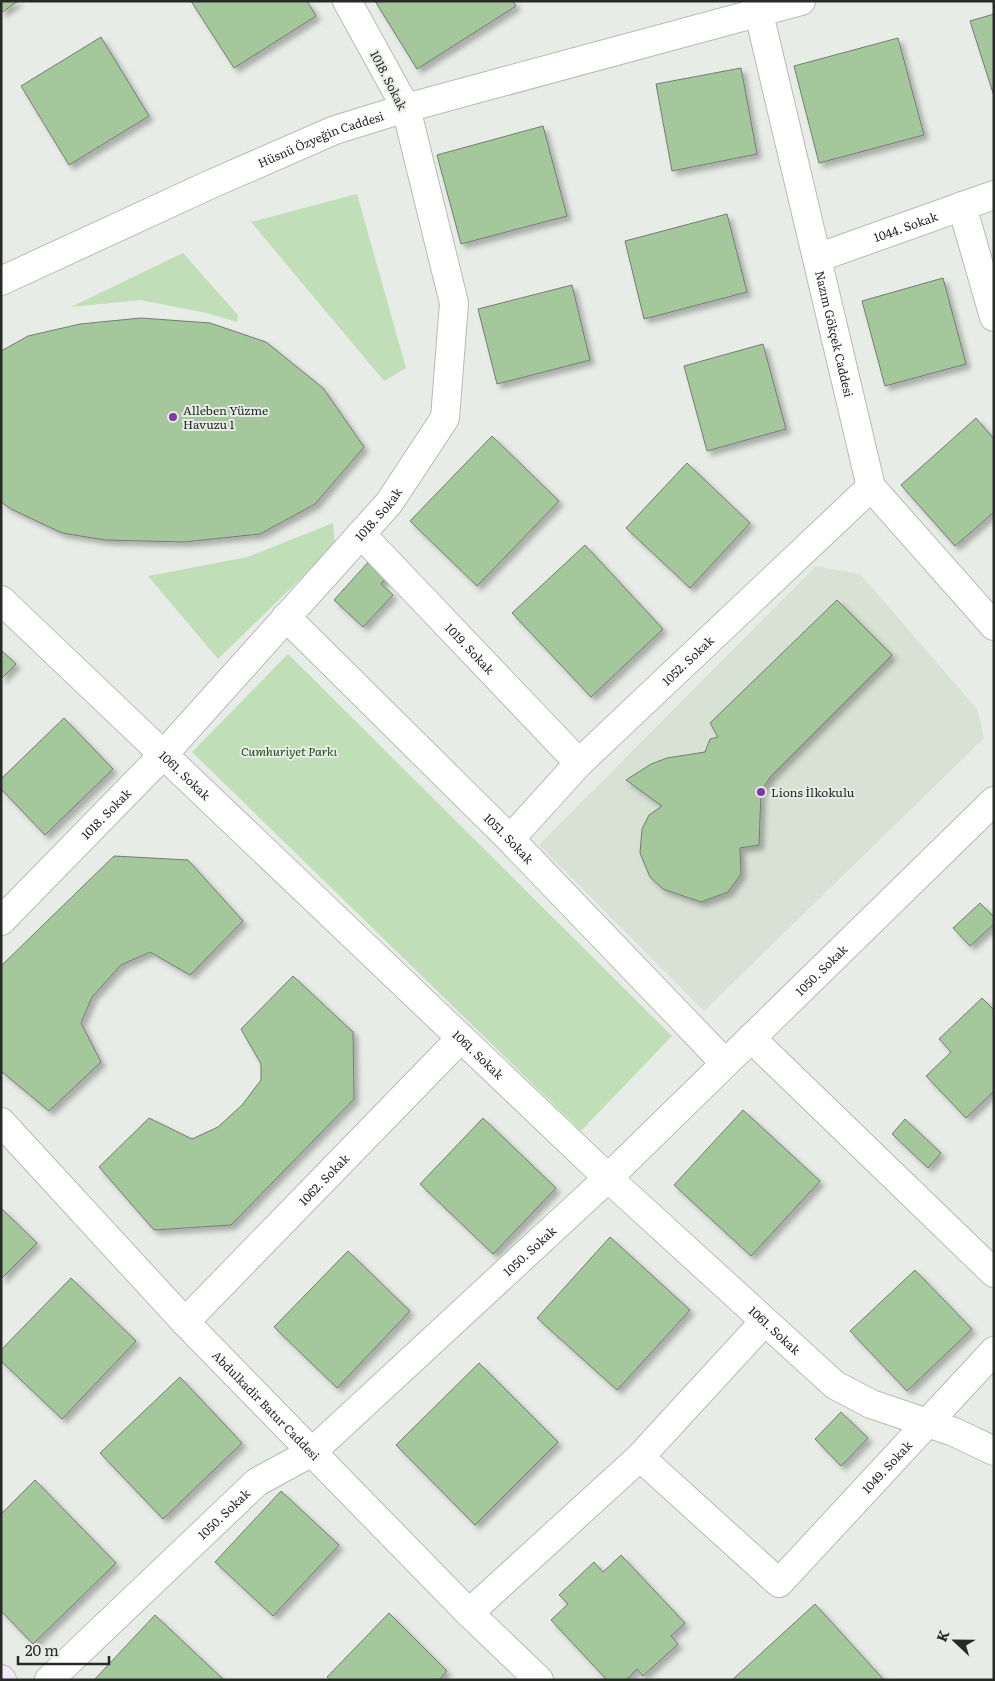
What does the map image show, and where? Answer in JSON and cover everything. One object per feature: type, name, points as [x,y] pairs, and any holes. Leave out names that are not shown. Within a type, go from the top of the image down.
[{"type":"street","name":"1018. Sokak","points":[[1,921],[164,754],[389,503],[445,418],[454,303],[406,108],[347,1]]},
{"type":"street","name":"Hüsnü Özyeğin Caddesi","points":[[1,281],[200,189],[334,130],[758,7],[801,1]]},
{"type":"street","name":"Nazım Gökçek Caddesi","points":[[758,7],[871,487],[994,626]]},
{"type":"street","name":"1044. Sokak","points":[[816,258],[994,195]]},
{"type":"street","points":[[962,206],[994,317]]},
{"type":"street","name":"1052. Sokak","points":[[510,839],[578,763],[871,487]]},
{"type":"street","name":"1019. Sokak","points":[[361,534],[578,763]]},
{"type":"street","name":"1061. Sokak","points":[[1,600],[608,1178],[764,1322],[835,1384],[871,1404],[954,1432],[994,1451]]},
{"type":"street","name":"1051. Sokak","points":[[286,617],[510,839],[725,1063]]},
{"type":"street","name":"1050. Sokak","points":[[49,1680],[256,1482],[312,1452],[608,1178],[994,800]]},
{"type":"street","name":"1062. Sokak","points":[[186,1322],[461,1038]]},
{"type":"street","points":[[751,1038],[994,1273]]},
{"type":"street","name":"Abdulkadir Batur Caddesi","points":[[1,1122],[186,1322],[469,1612],[538,1680]]},
{"type":"street","points":[[469,1612],[640,1457],[764,1322]]},
{"type":"street","name":"1049. Sokak","points":[[640,1457],[780,1583],[994,1351]]},
{"type":"shaded area","name":"Lions İlkokulu","points":[[816,566],[860,574],[977,709],[984,738],[704,1011],[539,845]]},
{"type":"green space","points":[[357,194],[406,368],[384,381],[251,222]]},
{"type":"green space","points":[[183,253],[238,315],[237,322],[207,313],[140,300],[71,307]]},
{"type":"green space","points":[[333,523],[335,545],[218,659],[148,576],[248,557]]},
{"type":"green space","name":"Cumhuriyet Parkı","points":[[288,654],[672,1036],[581,1131],[192,752]]},
{"type":"building","points":[[1,1],[18,1],[1,13]]},
{"type":"building","points":[[191,1],[307,1],[316,16],[234,68]]},
{"type":"building","points":[[375,1],[513,1],[516,6],[417,69]]},
{"type":"building","points":[[994,14],[994,96],[970,21]]},
{"type":"building","points":[[101,37],[149,116],[69,165],[21,86]]},
{"type":"building","points":[[898,38],[924,135],[819,163],[794,66]]},
{"type":"building","points":[[741,68],[757,154],[672,171],[656,84]]},
{"type":"building","points":[[543,126],[567,216],[461,244],[437,155]]},
{"type":"building","points":[[727,214],[747,292],[644,319],[625,241]]},
{"type":"building","points":[[943,278],[966,364],[885,386],[862,301]]},
{"type":"building","points":[[572,285],[590,360],[497,384],[478,309]]},
{"type":"building","name":"Alleben Yüzme Havuzu 1","points":[[141,318],[210,323],[266,342],[323,388],[364,447],[315,504],[260,534],[184,542],[105,540],[62,533],[11,509],[1,502],[1,351],[28,336],[80,324]]},
{"type":"building","points":[[763,344],[786,429],[707,451],[684,366]]},
{"type":"building","points":[[976,418],[994,439],[994,512],[955,546],[901,485]]},
{"type":"building","points":[[492,436],[559,501],[477,586],[410,521]]},
{"type":"building","points":[[687,463],[750,523],[690,588],[626,528]]},
{"type":"building","points":[[585,545],[663,629],[591,697],[512,613]]},
{"type":"building","points":[[371,559],[388,576],[381,584],[393,595],[363,627],[334,600]]},
{"type":"building","points":[[837,600],[892,655],[771,776],[761,791],[759,845],[740,848],[741,874],[728,892],[701,902],[663,889],[650,877],[640,853],[642,829],[649,815],[662,806],[626,780],[651,764],[667,758],[705,752],[710,739],[718,737],[710,723]]},
{"type":"building","points":[[1,650],[16,664],[1,679]]},
{"type":"building","points":[[64,718],[113,769],[45,835],[1,789],[1,779]]},
{"type":"building","points":[[114,856],[188,860],[243,921],[190,975],[150,952],[121,965],[92,997],[81,1023],[101,1062],[49,1111],[1,1071],[1,966]]},
{"type":"building","points":[[980,903],[994,917],[994,924],[970,946],[953,928]]},
{"type":"building","points":[[293,976],[353,1032],[354,1099],[231,1225],[154,1230],[99,1167],[149,1118],[192,1139],[218,1127],[242,1105],[261,1080],[261,1064],[241,1029]]},
{"type":"building","points":[[982,998],[994,1010],[994,1091],[966,1118],[926,1076],[951,1052],[939,1039]]},
{"type":"building","points":[[743,1110],[820,1181],[751,1256],[674,1185]]},
{"type":"building","points":[[483,1118],[556,1188],[493,1254],[420,1184]]},
{"type":"building","points":[[905,1119],[941,1153],[928,1168],[892,1134]]},
{"type":"building","points":[[1,1208],[37,1243],[1,1279]]},
{"type":"building","points":[[610,1237],[690,1310],[617,1390],[537,1318]]},
{"type":"building","points":[[348,1251],[410,1311],[337,1388],[274,1327]]},
{"type":"building","points":[[915,1270],[972,1329],[907,1391],[850,1331]]},
{"type":"building","points":[[71,1278],[136,1341],[62,1419],[1,1361],[1,1350]]},
{"type":"building","points":[[479,1363],[558,1442],[475,1525],[396,1445]]},
{"type":"building","points":[[180,1377],[242,1443],[163,1519],[100,1453]]},
{"type":"building","points":[[841,1412],[868,1438],[841,1466],[815,1439]]},
{"type":"building","points":[[35,1480],[116,1563],[33,1644],[1,1611],[1,1514]]},
{"type":"building","points":[[281,1491],[339,1545],[273,1616],[215,1562]]},
{"type":"building","points":[[621,1555],[685,1623],[671,1636],[678,1644],[643,1676],[637,1669],[626,1680],[607,1680],[551,1620],[568,1604],[559,1595],[594,1562],[603,1572]]},
{"type":"building","points":[[815,1604],[884,1680],[732,1680]]},
{"type":"building","points":[[389,1613],[447,1671],[439,1680],[330,1680],[327,1677]]},
{"type":"building","points":[[155,1615],[224,1680],[94,1680]]},
{"type":"place","name":"Alleben Yüzme Havuzu 1","points":[[173,417]]},
{"type":"place","name":"Lions İlkokulu","points":[[761,792]]}]
